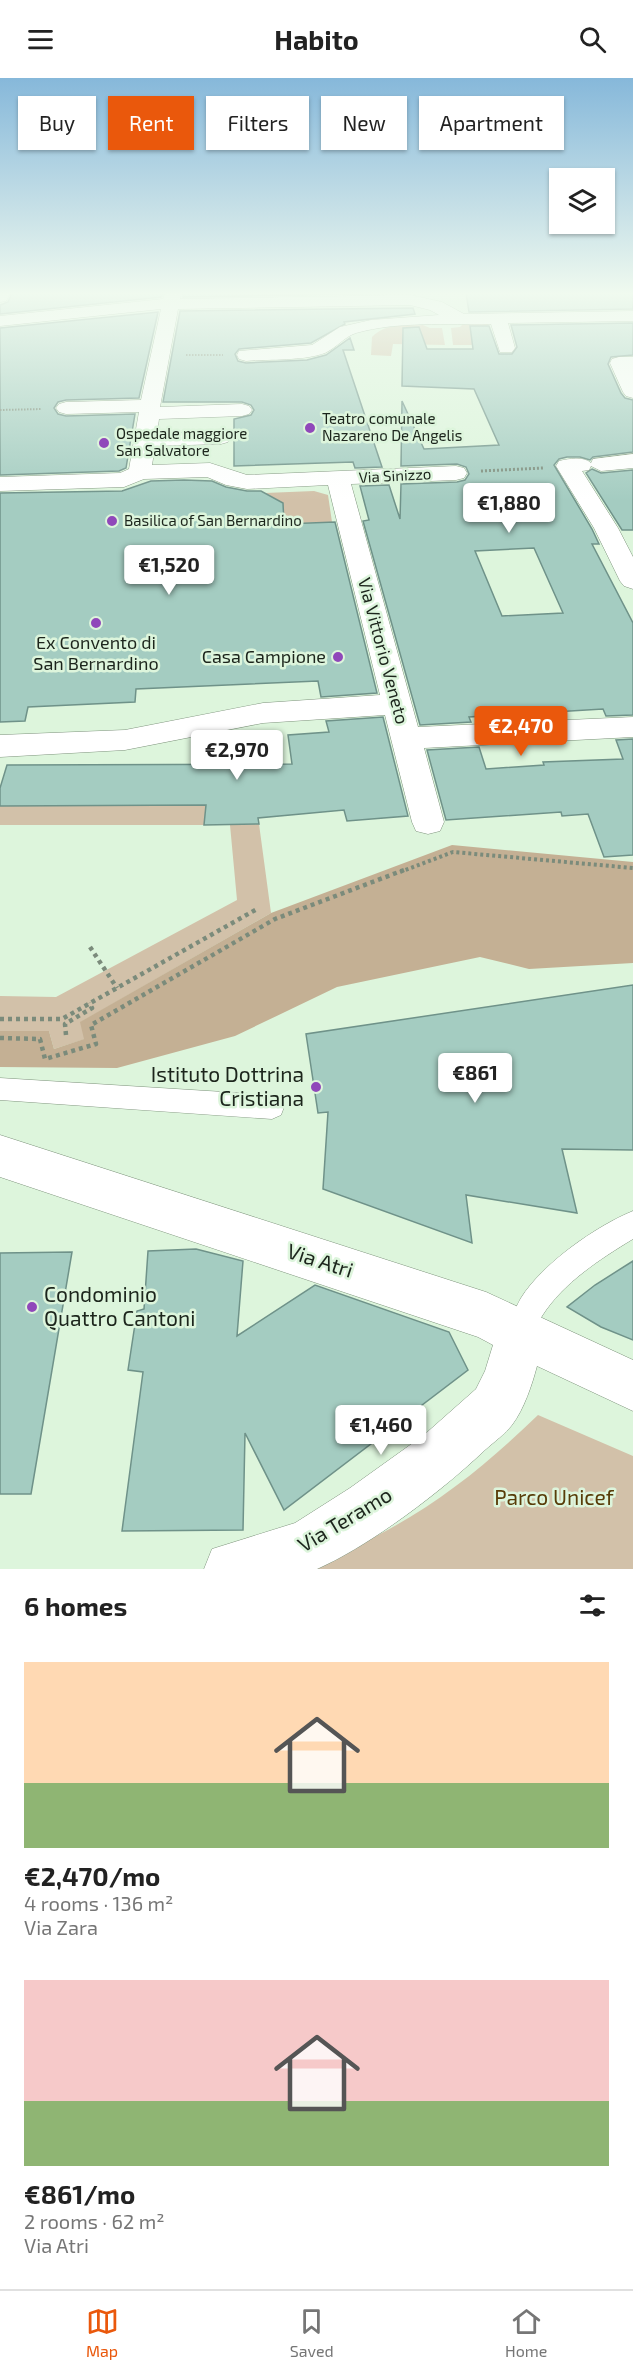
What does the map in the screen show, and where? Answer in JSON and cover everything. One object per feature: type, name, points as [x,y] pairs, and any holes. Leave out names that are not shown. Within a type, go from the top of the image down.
[{"type":"street","points":[[140,472],[160,363]]},
{"type":"street","points":[[626,363],[633,392]]},
{"type":"street","points":[[66,408],[243,411]]},
{"type":"street","points":[[208,411],[214,438],[214,473]]},
{"type":"street","points":[[145,440],[214,438]]},
{"type":"street","points":[[633,461],[583,465],[584,496],[624,544],[633,581]]},
{"type":"street","name":"Via Sinizzo","points":[[0,484],[124,480],[140,472],[214,473],[247,482],[456,473]]},
{"type":"street","name":"Via Vittorio Veneto","points":[[338,479],[428,822]]},
{"type":"street","points":[[0,746],[125,740],[263,713],[397,704]]},
{"type":"street","points":[[406,738],[633,727]]},
{"type":"street","name":"Via Atri","points":[[0,1156],[445,1302],[521,1332],[633,1386]]},
{"type":"street","name":"Via Teramo","points":[[232,1569],[289,1553],[314,1542],[369,1507],[443,1454],[494,1407],[508,1379],[521,1332]]},
{"type":"lane","points":[[0,1089],[272,1107]]},
{"type":"lane","points":[[521,1332],[532,1305],[550,1284],[586,1255],[633,1224]]},
{"type":"path","points":[[0,410],[66,408]]},
{"type":"path","name":"Via Sinizzo","points":[[456,473],[583,465]]},
{"type":"path","points":[[0,1038],[40,1039],[45,1059],[96,1044],[92,1025],[275,919],[453,852],[633,868]]},
{"type":"path","points":[[0,1019],[62,1019],[257,909]]},
{"type":"path","points":[[90,947],[117,988]]},
{"type":"path","points":[[66,1035],[64,1024],[93,1008],[89,1003]]},
{"type":"green space","points":[[314,491],[328,495],[332,522],[270,524],[283,503],[265,493]]},
{"type":"green space","points":[[206,805],[204,825],[0,825],[0,806]]},
{"type":"green space","points":[[259,824],[271,913],[81,1022],[85,1039],[54,1049],[49,1031],[0,1031],[0,996],[56,997],[237,900],[230,825]]},
{"type":"green space","name":"Parco Unicef","points":[[538,1415],[633,1456],[633,1569],[301,1569],[379,1535],[429,1505],[495,1454]]},
{"type":"shaded area","points":[[452,845],[633,862],[633,963],[529,969],[480,957],[337,987],[235,1036],[117,1068],[0,1067],[0,1031],[49,1031],[54,1049],[84,1039],[80,1022],[271,913]]},
{"type":"building","points":[[0,363],[147,363],[139,398],[66,400],[58,402],[54,408],[58,414],[66,416],[135,414],[126,468],[119,471],[0,475]]},
{"type":"building","points":[[170,363],[347,363],[382,467],[355,468],[353,462],[234,466],[234,419],[251,415],[254,410],[251,405],[242,402],[163,402]]},
{"type":"building","points":[[402,363],[609,363],[621,393],[625,398],[633,400],[633,452],[593,457],[590,460],[567,457],[559,459],[554,465],[592,529],[599,544],[592,544],[633,623],[633,715],[606,716],[603,709],[469,717],[471,722],[420,725],[363,521],[369,520],[360,486],[389,485],[400,519],[401,484],[457,482],[465,480],[469,474],[466,467],[457,464],[401,466],[402,401],[424,449],[499,445],[474,389],[402,386]],"holes":[[[534,548],[563,613],[502,616],[475,551]]]},
{"type":"building","points":[[592,469],[601,473],[633,470],[633,530],[622,530],[586,473]]},
{"type":"building","points":[[151,481],[212,481],[226,487],[261,491],[283,503],[284,524],[335,522],[377,693],[321,697],[318,681],[136,689],[135,702],[28,707],[25,721],[0,722],[0,493],[122,491]]},
{"type":"building","points":[[383,717],[408,816],[347,821],[344,810],[258,818],[259,824],[204,825],[206,805],[0,806],[0,788],[7,765],[292,764],[288,735],[329,732],[326,721]]},
{"type":"building","points":[[633,739],[633,855],[604,857],[588,814],[562,816],[561,812],[446,820],[427,750],[479,747],[486,769],[544,765],[543,762],[623,759],[616,740]]},
{"type":"building","points":[[633,985],[633,1150],[562,1149],[577,1213],[466,1195],[472,1243],[323,1189],[328,1112],[318,1113],[306,1034]]},
{"type":"building","points":[[196,1249],[243,1261],[237,1336],[315,1285],[449,1332],[468,1370],[284,1510],[245,1433],[243,1530],[122,1531],[143,1372],[128,1370],[137,1311],[144,1309],[148,1251]]},
{"type":"building","points":[[72,1252],[31,1494],[0,1494],[0,1253]]},
{"type":"building","points":[[633,1261],[633,1340],[601,1327],[567,1307],[595,1285]]},
{"type":"place","name":"Teatro comunale Nazareno De Angelis","points":[[310,428]]},
{"type":"place","name":"Ospedale maggiore San Salvatore","points":[[104,443]]},
{"type":"place","name":"Basilica of San Bernardino","points":[[112,521]]},
{"type":"place","name":"Ex Convento di San Bernardino","points":[[96,623]]},
{"type":"place","name":"Casa Campione","points":[[338,657]]},
{"type":"place","name":"Istituto Dottrina Cristiana","points":[[316,1087]]},
{"type":"place","name":"Condominio Quattro Cantoni","points":[[32,1307]]}]
